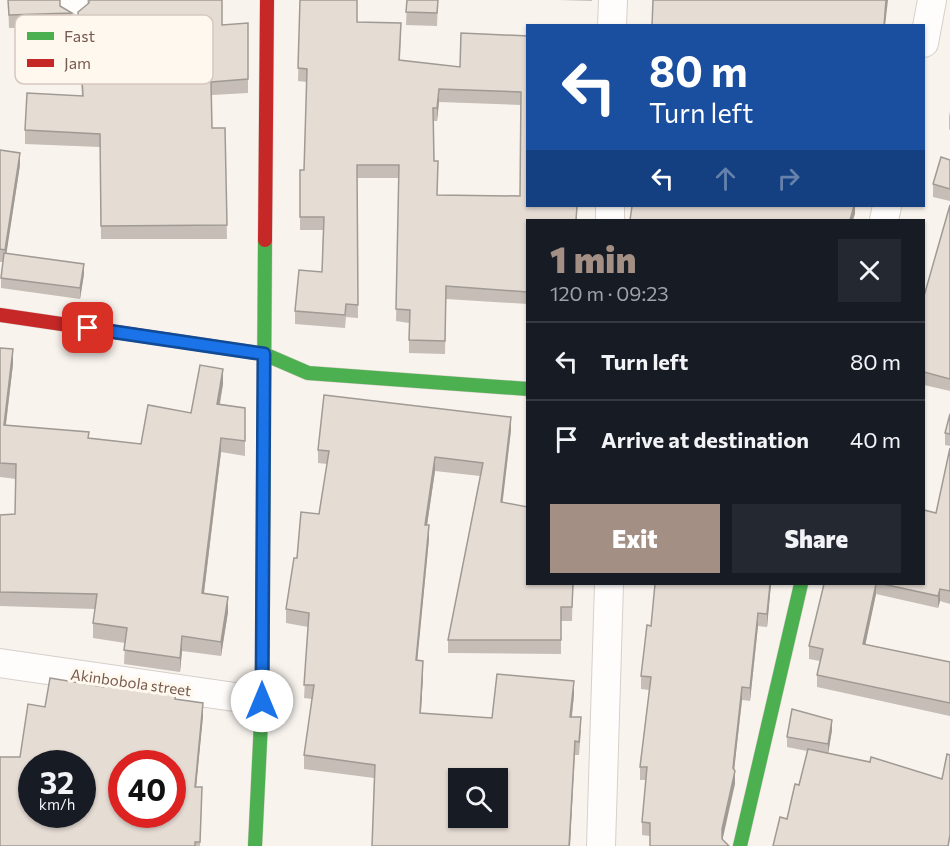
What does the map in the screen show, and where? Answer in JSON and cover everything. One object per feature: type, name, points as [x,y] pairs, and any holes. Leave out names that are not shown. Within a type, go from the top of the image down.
[{"type":"street","points":[[255,846],[262,701],[267,0]]},
{"type":"street","points":[[612,24],[613,0]]},
{"type":"street","points":[[925,38],[933,0]]},
{"type":"street","points":[[0,315],[264,354],[308,373],[526,389]]},
{"type":"street","points":[[602,846],[609,585]]},
{"type":"street","points":[[740,846],[801,585]]},
{"type":"street","name":"Akinbobola street","points":[[0,663],[262,701]]},
{"type":"building","points":[[8,0],[60,0],[60,6],[72,13],[9,15]]},
{"type":"building","points":[[89,0],[222,0],[222,25],[248,23],[248,79],[213,82],[213,15],[78,15],[78,12],[89,3]]},
{"type":"building","points":[[300,0],[357,0],[357,22],[401,23],[399,60],[460,67],[461,33],[526,36],[526,207],[577,207],[576,219],[526,219],[526,292],[446,286],[445,341],[409,340],[410,310],[396,309],[399,165],[357,165],[358,305],[346,304],[345,315],[295,311],[299,270],[322,272],[324,217],[300,217],[300,170],[304,170],[307,69],[298,68]],"holes":[[[439,89],[521,92],[520,196],[437,195],[438,161],[434,161],[433,108],[437,108]]]},
{"type":"building","points":[[407,0],[438,0],[437,13],[406,12]]},
{"type":"building","points":[[653,0],[886,0],[884,24],[652,24]]},
{"type":"building","points":[[82,84],[211,84],[212,128],[225,128],[227,225],[101,226],[100,134],[25,130],[27,93],[83,96]]},
{"type":"building","points":[[0,150],[20,153],[5,250],[0,249]]},
{"type":"building","points":[[941,157],[950,160],[950,189],[933,184]]},
{"type":"building","points":[[950,205],[950,379],[925,372],[925,292]]},
{"type":"building","points":[[632,207],[854,207],[850,219],[630,219]]},
{"type":"building","points":[[4,253],[84,264],[80,288],[1,278]]},
{"type":"building","points":[[0,348],[13,349],[4,425],[89,432],[88,438],[141,444],[148,405],[191,413],[200,365],[223,369],[217,404],[245,408],[245,441],[221,438],[202,593],[228,597],[221,642],[182,636],[180,658],[124,650],[127,628],[93,623],[97,594],[0,592],[0,515],[15,514],[16,464],[0,463]]},
{"type":"building","points":[[324,395],[511,417],[501,502],[526,507],[526,585],[573,585],[572,607],[561,607],[561,640],[448,640],[483,463],[435,457],[425,525],[429,525],[416,660],[423,661],[420,713],[492,718],[497,674],[574,681],[570,717],[581,717],[579,742],[575,741],[569,846],[372,846],[375,765],[304,755],[314,685],[304,685],[309,613],[286,609],[294,558],[297,558],[301,512],[319,514],[329,451],[318,450]]},
{"type":"building","points":[[950,414],[950,434],[945,433]]},
{"type":"building","points":[[950,448],[950,591],[940,589],[938,596],[888,585],[925,585],[925,510],[936,513]]},
{"type":"building","points":[[655,585],[770,585],[767,614],[758,613],[750,688],[742,687],[733,768],[735,771],[722,829],[722,839],[729,846],[650,846],[650,823],[642,822],[647,767],[640,767],[651,677],[641,676],[647,625],[651,626]]},
{"type":"building","points":[[824,585],[876,585],[863,644],[950,662],[950,703],[817,675],[823,649],[809,646]]},
{"type":"building","points":[[50,678],[104,687],[105,683],[176,692],[175,699],[203,703],[195,787],[202,787],[200,842],[195,842],[195,846],[0,846],[0,757],[18,757],[18,828],[96,828],[96,750],[21,750],[28,704],[45,707]]},
{"type":"building","points":[[792,709],[832,720],[828,744],[787,737]]},
{"type":"building","points":[[808,749],[870,762],[871,757],[942,779],[947,754],[950,755],[948,846],[773,846],[780,817],[787,819],[795,784],[799,785]]},
{"type":"traffic: fast","points":[[255,846],[262,701],[265,240]]},
{"type":"traffic: fast","points":[[170,340],[264,354],[308,373],[526,389]]},
{"type":"traffic: fast","points":[[740,846],[801,585]]},
{"type":"traffic: jam","points":[[265,240],[267,0]]},
{"type":"traffic: jam","points":[[0,315],[170,340]]},
{"type":"route","points":[[88,328],[264,354],[262,701]]}]
